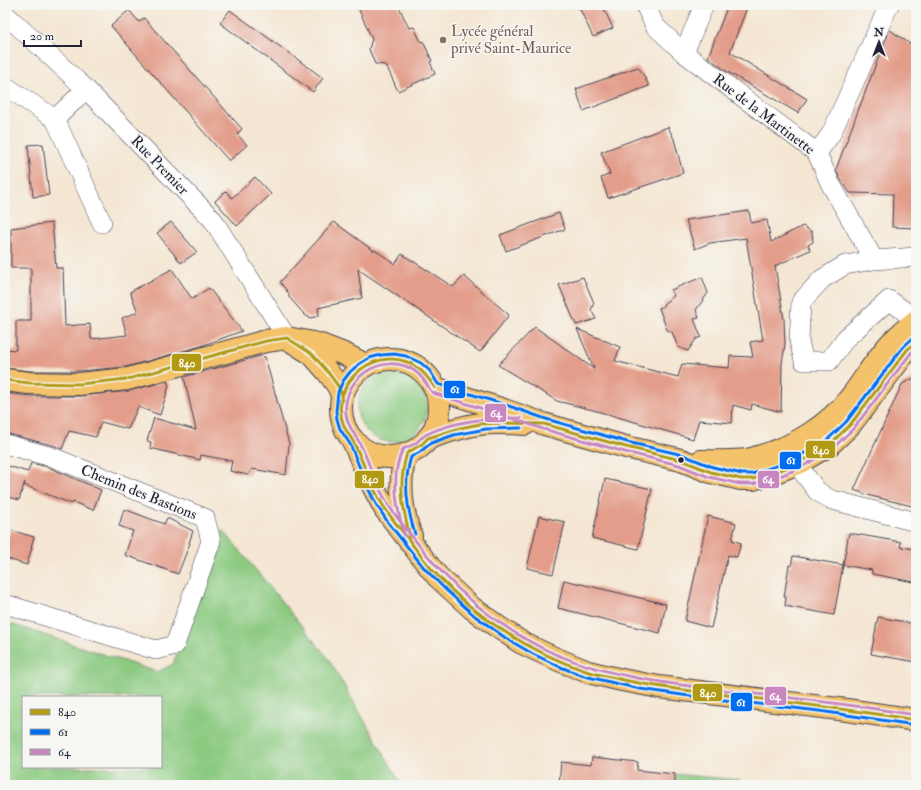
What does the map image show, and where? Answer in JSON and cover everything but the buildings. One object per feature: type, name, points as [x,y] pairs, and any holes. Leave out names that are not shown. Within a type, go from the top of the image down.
[{"type":"main road","points":[[435,388],[544,424],[681,460],[730,462],[748,460],[774,453],[797,453],[829,445],[850,425],[907,350],[916,327]]},
{"type":"main road","points":[[797,453],[815,430],[834,416],[850,398],[890,344],[905,330],[916,327]]},
{"type":"main road","points":[[5,380],[29,383],[78,384],[128,379],[266,341],[287,338],[318,344],[344,354],[366,365]]},
{"type":"main road","points":[[287,338],[312,354],[338,386],[342,395]]},
{"type":"main road","points":[[353,441],[365,450],[378,455],[393,456],[407,453],[422,444],[428,438],[435,427],[438,414],[438,401],[435,388],[422,370],[412,364],[396,359],[381,359],[366,365],[355,372],[347,383],[342,395],[340,407],[346,430],[353,441],[385,509],[438,577],[472,608],[522,643],[588,672],[622,680],[659,687],[916,720]]},
{"type":"main road","points":[[428,438],[460,428],[480,424],[544,424]]},
{"type":"main road","points":[[407,453],[402,474],[403,507],[413,545]]},
{"type":"street","name":"Rue de la Martinette","points":[[645,5],[656,26],[684,54],[817,152],[830,183],[874,260]]},
{"type":"street","points":[[684,54],[704,5]]},
{"type":"street","points":[[817,152],[831,134],[889,5]]},
{"type":"street","name":"Rue Premier","points":[[5,14],[86,89],[213,220],[287,338]]},
{"type":"street","points":[[5,86],[55,119],[102,223]]},
{"type":"street","points":[[55,119],[86,89]]},
{"type":"street","points":[[916,257],[874,260],[845,265],[822,279],[801,302],[799,341],[804,360],[829,362],[846,338],[889,300],[903,310],[916,327]]},
{"type":"street","name":"Chemin des Bastions","points":[[5,444],[52,457],[205,518],[211,541],[175,645],[156,650],[5,604]]},
{"type":"street","points":[[797,453],[802,471],[817,491],[829,499],[916,522]]},
{"type":"green space","points":[[385,372],[399,372],[412,378],[421,387],[425,393],[427,407],[425,421],[417,432],[406,440],[399,442],[385,442],[378,440],[367,432],[359,421],[357,414],[357,400],[359,393],[367,382],[378,374]]},
{"type":"green space","points":[[223,530],[328,658],[402,785],[5,785],[5,622],[157,672],[173,664]]},
{"type":"green space","points":[[673,774],[739,780],[739,785],[672,785]]},
{"type":"transit line","name":"840","points":[[5,380],[29,383],[79,384],[128,379],[266,341],[287,338],[312,354],[338,386],[342,395]]},
{"type":"transit line","name":"61","points":[[913,338],[903,347],[846,422],[826,441],[796,458],[752,474],[742,474],[713,467],[683,455],[627,442],[546,419],[438,384],[430,371],[421,363],[406,356],[394,354],[369,358],[350,372],[343,381],[338,392],[336,411],[340,429],[350,444],[376,504],[387,521],[425,569],[475,616],[507,639],[533,654],[584,676],[640,689],[819,711],[915,725]]},
{"type":"transit line","name":"840","points":[[407,453],[422,444],[428,438],[460,428],[480,424],[544,424],[626,447],[681,460],[711,472],[741,479],[753,479],[798,463],[829,445],[850,425],[907,350],[916,342]]},
{"type":"transit line","name":"64","points":[[916,349],[911,353],[854,428],[832,449],[800,468],[754,484],[740,484],[709,477],[679,465],[625,452],[543,429],[433,393],[423,378],[416,372],[403,366],[390,364],[377,366],[365,372],[356,381],[349,392],[346,405],[348,423],[360,444],[375,479],[393,512],[454,585],[494,619],[524,638],[555,654],[578,663],[626,676],[916,715]]},
{"type":"transit line","name":"840","points":[[435,388],[419,369],[404,361],[389,359],[374,362],[360,370],[350,381],[343,394],[340,410],[344,426],[354,442],[370,481],[391,517],[434,572],[454,592],[488,620],[525,644],[545,654],[565,663],[600,675],[663,687],[916,720]]},
{"type":"transit line","name":"64","points":[[405,536],[399,516],[396,493],[397,470],[403,449],[415,443],[427,434],[449,426],[485,419],[521,418]]},
{"type":"transit line","name":"61","points":[[415,534],[407,496],[407,476],[411,457],[431,443],[454,435],[486,429],[521,428]]},
{"type":"transit line","name":"840","points":[[407,453],[404,464],[402,495],[410,536]]},
{"type":"place","name":"Lycée général privé Saint-Maurice","points":[[443,40]]}]
